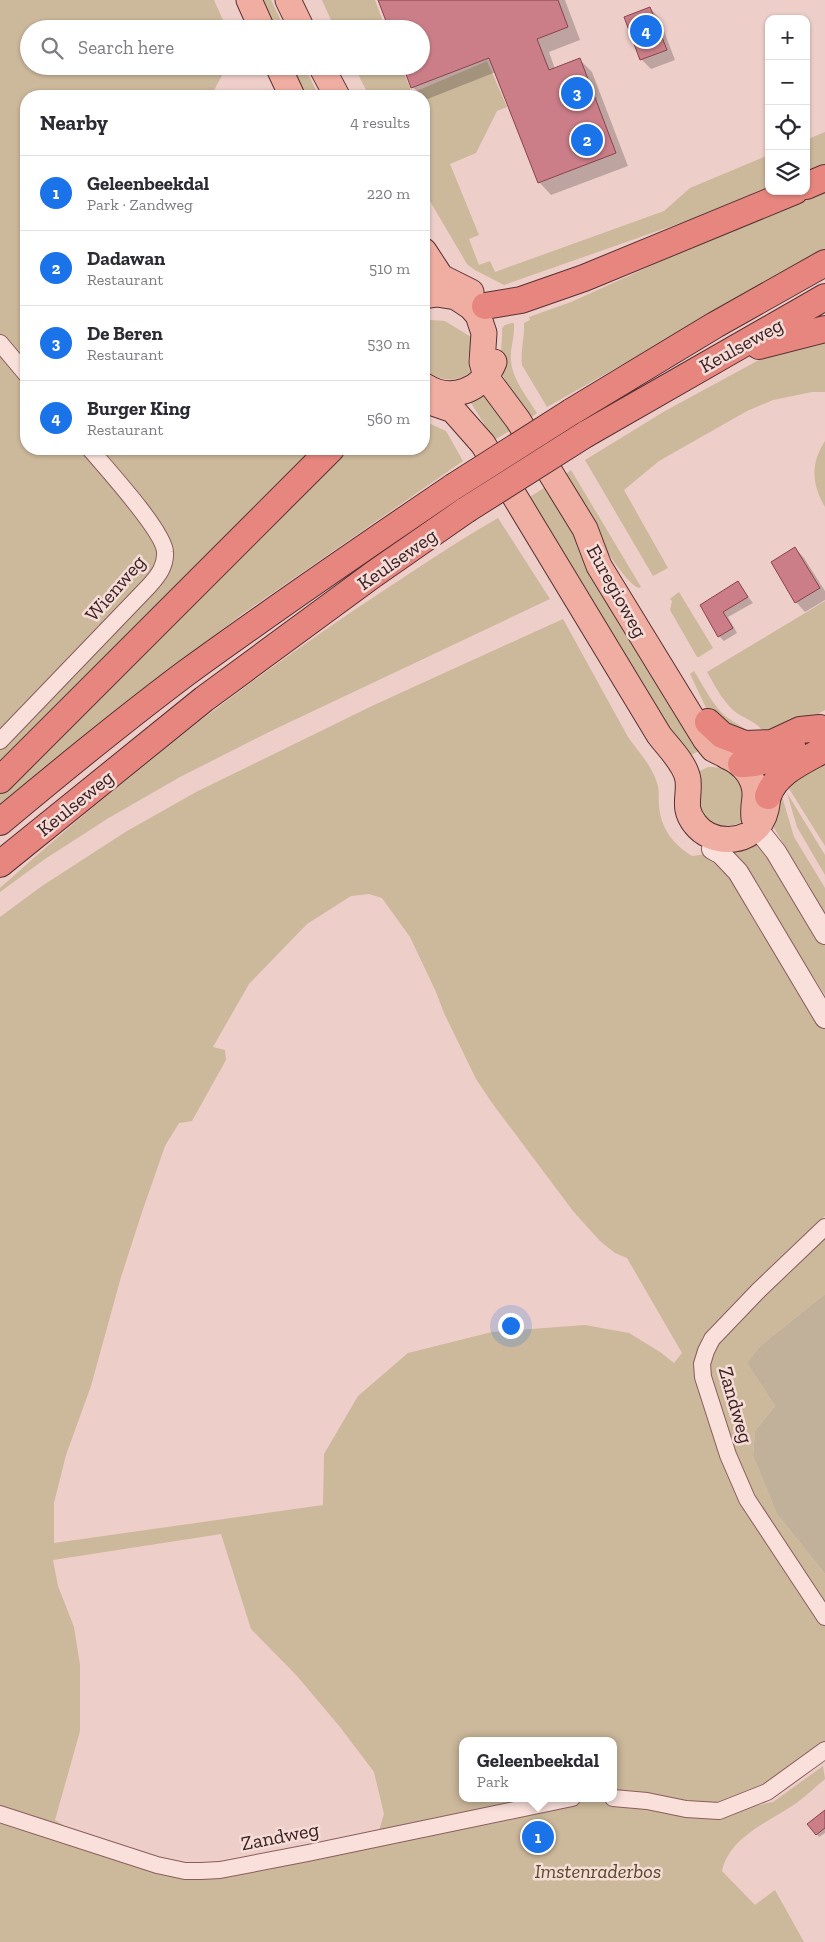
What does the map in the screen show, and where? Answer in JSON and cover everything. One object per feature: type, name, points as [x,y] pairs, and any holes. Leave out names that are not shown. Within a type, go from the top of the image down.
[{"type":"highway","points":[[810,184],[825,178]]},
{"type":"highway","points":[[467,304],[544,307],[584,278],[785,195]]},
{"type":"highway","name":"Keulseweg","points":[[0,822],[96,742],[186,674],[317,580],[453,487],[571,412],[715,325],[825,263]]},
{"type":"highway","name":"Keulseweg","points":[[0,864],[204,699],[374,574],[466,510],[586,434],[825,297]]},
{"type":"highway","points":[[715,359],[825,329]]},
{"type":"highway","points":[[0,780],[325,455]]},
{"type":"highway","points":[[708,722],[722,735],[745,744],[772,743],[800,730],[823,734]]},
{"type":"highway","points":[[733,760],[751,764],[767,760],[823,734]]},
{"type":"highway","points":[[763,813],[774,783],[823,734]]},
{"type":"main road","points":[[249,0],[258,20]]},
{"type":"main road","points":[[275,0],[285,20]]},
{"type":"main road","points":[[288,0],[298,20]]},
{"type":"main road","points":[[297,0],[305,20]]},
{"type":"main road","points":[[282,75],[289,90]]},
{"type":"main road","points":[[312,75],[320,90]]},
{"type":"main road","points":[[326,75],[334,90]]},
{"type":"main road","points":[[430,260],[441,277],[467,304],[498,344],[490,370],[467,391],[434,396]]},
{"type":"main road","points":[[430,281],[434,286],[467,304],[475,325],[467,322],[448,308],[430,308]]},
{"type":"main road","name":"Euregioweg","points":[[490,370],[496,373],[518,420],[585,529],[599,566],[705,739],[713,748],[733,760],[748,773],[754,784],[755,797],[752,809],[763,813]]},
{"type":"main road","name":"Euregioweg","points":[[434,396],[453,410],[483,444],[659,735],[680,776]]},
{"type":"main road","points":[[585,529],[608,560],[708,722]]},
{"type":"main road","points":[[712,849],[692,840],[679,824],[673,804],[680,776],[690,763],[707,755],[733,760]]},
{"type":"main road","points":[[680,776],[688,780],[687,807],[694,823],[700,830],[716,838],[733,839],[750,833],[763,813]]},
{"type":"street","points":[[0,343],[20,367]]},
{"type":"street","name":"Wienweg","points":[[0,741],[150,586],[160,574],[162,568],[165,551],[161,539],[142,511],[95,455]]},
{"type":"street","points":[[763,813],[776,852],[825,934]]},
{"type":"street","points":[[712,849],[722,854],[738,872],[825,1018]]},
{"type":"street","name":"Zandweg","points":[[825,1227],[759,1290],[712,1339],[702,1364],[703,1378],[728,1455],[747,1499],[825,1617]]},
{"type":"street","points":[[617,1798],[647,1801],[686,1809],[719,1810],[767,1792],[825,1750]]},
{"type":"street","name":"Zandweg","points":[[0,1814],[157,1865],[185,1871],[201,1871],[220,1870],[553,1802]]},
{"type":"green space","points":[[0,0],[214,0],[223,20],[20,20],[20,75],[222,75],[214,90],[20,90],[20,455],[308,455],[0,771]]},
{"type":"green space","points":[[260,0],[271,0],[281,20],[269,20]]},
{"type":"green space","points":[[322,0],[375,0],[383,20],[331,20]]},
{"type":"green space","points":[[487,61],[507,107],[497,111],[476,153],[450,164],[479,235],[469,239],[479,265],[490,261],[495,272],[664,211],[690,188],[765,157],[765,189],[686,221],[504,285],[467,264],[430,201],[430,90],[419,90]]},
{"type":"green space","points":[[295,75],[308,75],[316,90],[302,90]]},
{"type":"green space","points":[[358,75],[405,75],[411,90],[366,90]]},
{"type":"green space","points":[[825,132],[825,164],[810,170],[810,150],[810,138]]},
{"type":"green space","points":[[825,187],[825,250],[547,407],[522,365],[524,323],[530,320],[529,317],[571,302]]},
{"type":"green space","points":[[430,321],[445,321],[471,337],[468,361],[470,372],[465,376],[447,379],[430,373]]},
{"type":"green space","points":[[514,323],[514,328],[511,355],[512,366],[521,388],[537,413],[529,419],[502,373],[500,358],[502,328]]},
{"type":"green space","points":[[825,341],[825,392],[812,392],[773,400],[747,411],[659,461],[624,490],[668,568],[653,576],[585,460],[665,411],[768,355]]},
{"type":"green space","points":[[482,387],[513,429],[494,440],[468,398]]},
{"type":"green space","points":[[430,424],[446,431],[463,461],[241,615],[74,744],[0,805],[0,790],[337,455],[430,455]]},
{"type":"green space","points":[[825,441],[825,507],[817,491],[814,474],[817,458]]},
{"type":"green space","points":[[571,470],[641,587],[639,588],[631,582],[621,571],[598,538],[563,476]]},
{"type":"green space","points":[[547,486],[701,750],[687,757],[528,498]]},
{"type":"green space","points":[[498,518],[550,599],[273,730],[180,777],[107,819],[45,859],[0,892],[0,888],[45,848],[185,732],[332,625]]},
{"type":"green space","points":[[679,592],[713,648],[699,657],[697,657],[670,610],[672,601],[670,599]]},
{"type":"green space","points":[[825,601],[825,710],[795,727],[764,734],[758,726],[735,712],[727,704],[707,672]]},
{"type":"green space","name":"Imstenraderbos","points":[[563,619],[628,737],[655,777],[659,792],[660,814],[665,829],[679,846],[692,856],[706,854],[729,871],[825,1028],[825,1216],[703,1336],[696,1357],[725,1455],[825,1622],[825,1755],[716,1814],[773,1802],[823,1766],[825,1779],[796,1803],[740,1840],[726,1859],[722,1871],[755,1905],[775,1890],[804,1942],[0,1942],[0,917],[42,886],[127,831],[198,791],[374,705]],"holes":[[[369,894],[382,898],[410,937],[476,1079],[573,1211],[600,1241],[615,1253],[627,1258],[682,1353],[674,1363],[629,1333],[585,1325],[492,1332],[408,1353],[358,1396],[324,1454],[323,1505],[54,1543],[54,1503],[66,1455],[91,1386],[121,1277],[165,1146],[179,1123],[192,1121],[226,1060],[225,1050],[213,1047],[249,984],[307,924],[351,896]],[[221,1534],[251,1629],[297,1676],[340,1727],[374,1772],[384,1814],[379,1831],[216,1865],[165,1863],[81,1836],[55,1820],[80,1731],[80,1665],[74,1627],[58,1586],[53,1560]]]},
{"type":"green space","points":[[694,671],[721,712],[747,731],[754,739],[708,712],[690,674]]},
{"type":"green space","points":[[825,756],[825,846],[788,787]]},
{"type":"green space","points":[[708,767],[721,768],[736,777],[742,794],[742,822],[731,826],[719,826],[704,817],[698,803],[698,772]]},
{"type":"green space","points":[[781,793],[794,837],[825,888],[825,920],[810,887],[774,828],[772,819]]},
{"type":"green space","points":[[787,793],[825,855],[825,875],[797,827]]},
{"type":"green space","points":[[755,838],[825,945],[825,995],[727,847]]},
{"type":"green space","points":[[825,1232],[825,1294],[759,1347],[747,1363],[775,1406],[755,1431],[753,1456],[777,1514],[825,1574],[825,1609],[756,1507],[731,1454],[707,1367],[711,1353],[724,1334]]},
{"type":"shaded area","points":[[825,1294],[825,1574],[777,1514],[753,1456],[755,1431],[775,1406],[747,1363],[759,1347]]},
{"type":"building","points":[[378,0],[558,0],[568,27],[537,39],[549,70],[580,58],[616,153],[538,183],[489,58],[411,88],[406,75],[430,75],[430,20],[386,20]]},
{"type":"building","points":[[650,7],[667,50],[640,60],[624,17]]},
{"type":"building","points":[[795,547],[820,588],[795,603],[771,562]]},
{"type":"building","points":[[738,581],[748,597],[723,612],[733,628],[718,637],[700,605]]},
{"type":"building","points":[[825,1810],[825,1828],[816,1835],[807,1824]]},
{"type":"place","name":"Burger King","points":[[646,31]]},
{"type":"place","name":"De Beren","points":[[577,93]]},
{"type":"place","name":"Dadawan","points":[[587,140]]},
{"type":"place","name":"Geleenbeekdal","points":[[538,1837]]}]
